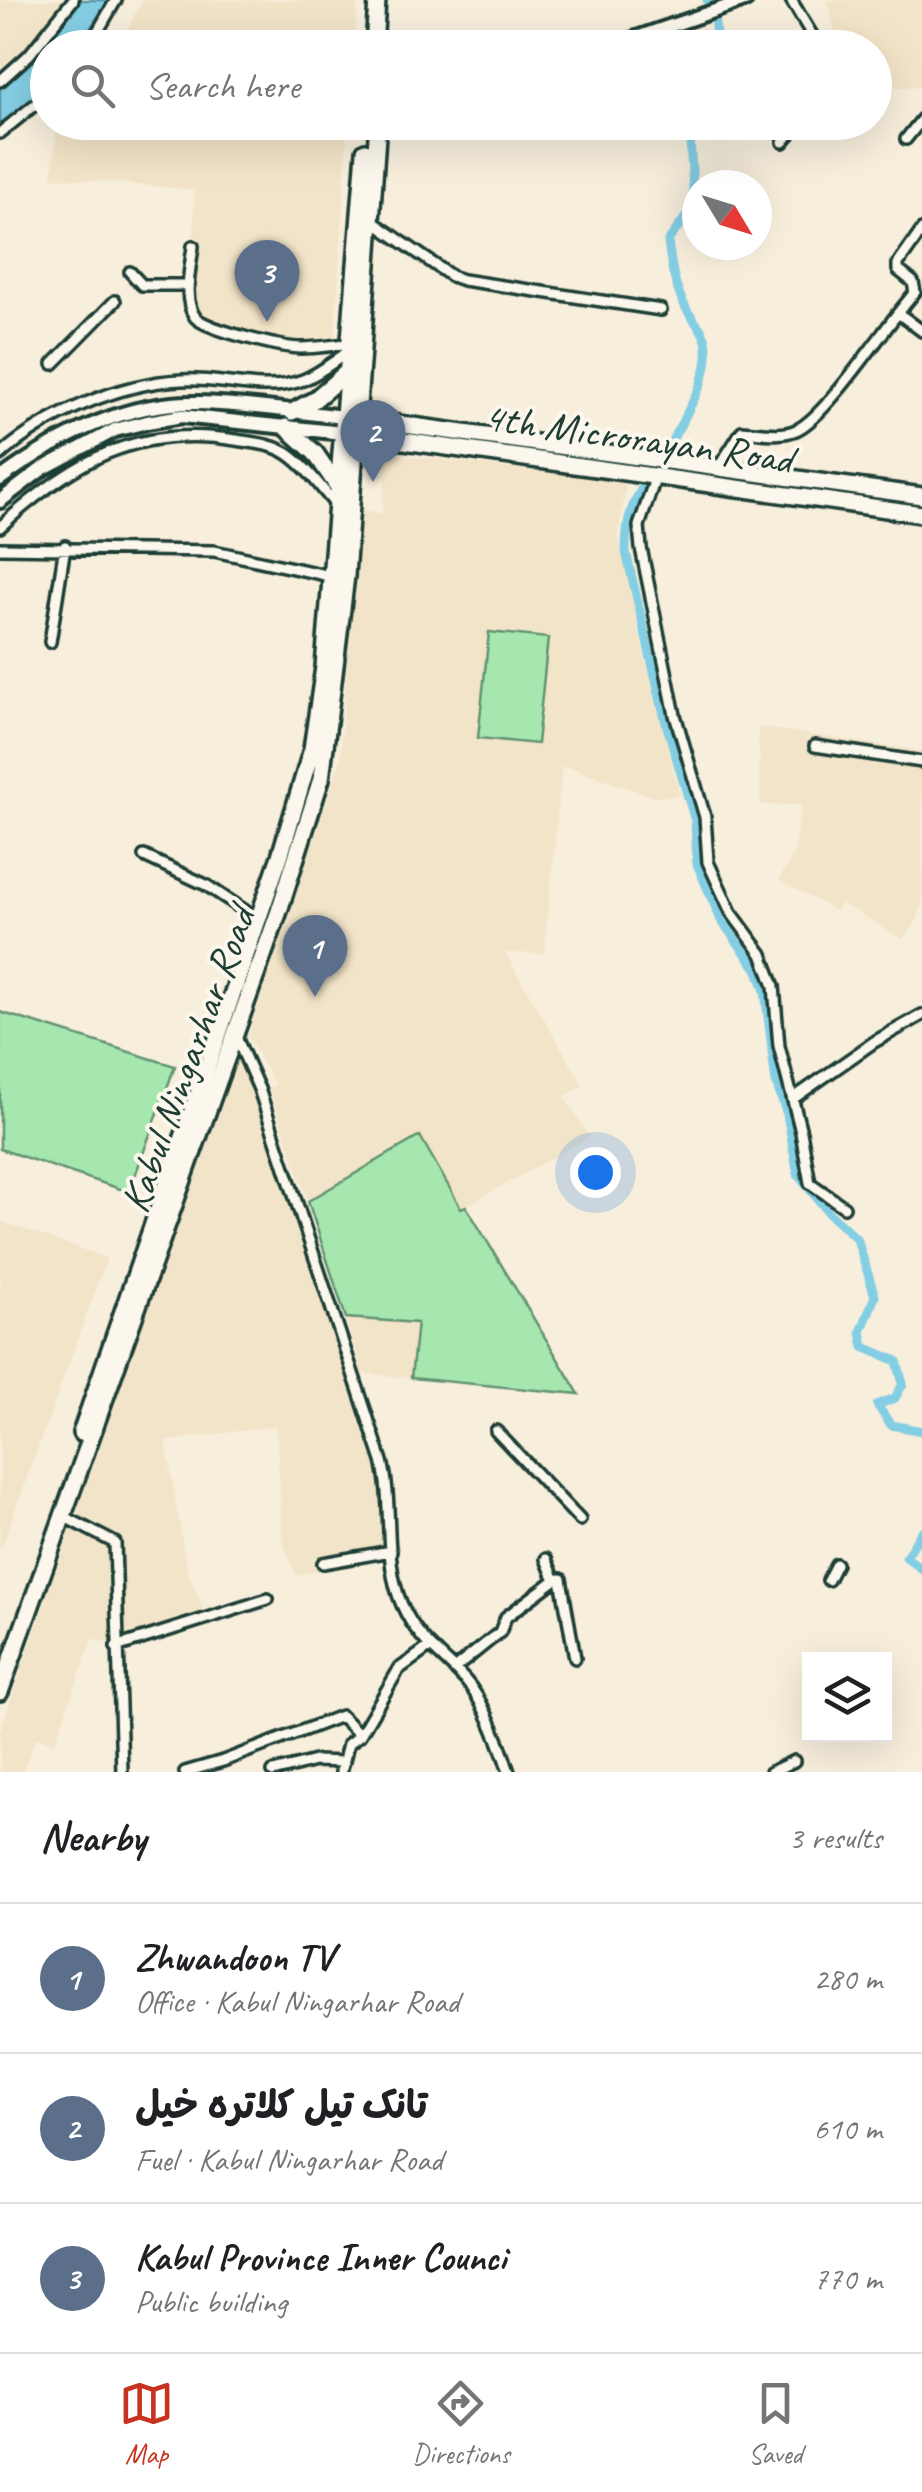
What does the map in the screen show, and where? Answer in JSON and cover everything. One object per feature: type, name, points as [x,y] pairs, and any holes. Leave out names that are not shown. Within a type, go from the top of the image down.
[{"type":"main road","points":[[375,30],[377,0]]},
{"type":"main road","points":[[385,30],[387,0]]},
{"type":"main road","name":"Kabul Ningarhar Road","points":[[0,1663],[206,1076],[229,1030],[228,1008],[312,748],[324,667],[338,487],[351,425],[349,348],[366,140]]},
{"type":"main road","name":"Kabul Ningarhar Road","points":[[0,1692],[229,1030],[321,780],[334,691],[351,425],[377,140]]},
{"type":"main road","points":[[289,420],[348,370]]},
{"type":"main road","points":[[0,480],[36,452],[100,420],[154,406],[196,402],[289,420],[338,487]]},
{"type":"main road","points":[[0,501],[42,469],[115,430],[182,416],[351,425]]},
{"type":"main road","name":"4th Microrayan Road","points":[[351,425],[715,476],[922,514]]},
{"type":"main road","name":"4th Microrayan Road","points":[[351,425],[656,476],[715,476],[922,496]]},
{"type":"street","points":[[49,30],[73,0]]},
{"type":"street","points":[[98,30],[116,0]]},
{"type":"street","points":[[656,30],[746,0]]},
{"type":"street","points":[[791,0],[809,30]]},
{"type":"street","points":[[0,81],[30,54]]},
{"type":"street","points":[[0,133],[30,109]]},
{"type":"street","points":[[906,139],[922,119]]},
{"type":"street","points":[[370,219],[451,276],[463,280],[660,310]]},
{"type":"street","points":[[715,476],[742,431],[776,434],[798,430],[853,371],[915,292],[913,282],[898,270],[898,264],[922,230]]},
{"type":"street","points":[[193,246],[188,285],[195,317],[210,327],[297,348],[349,348]]},
{"type":"street","points":[[130,272],[142,285],[188,285]]},
{"type":"street","points":[[53,364],[115,302]]},
{"type":"street","points":[[898,313],[922,330]]},
{"type":"street","points":[[0,455],[20,438],[91,400],[185,380],[290,384],[306,379],[349,348]]},
{"type":"street","points":[[0,527],[36,493],[73,468],[139,443],[173,437],[206,435],[268,445],[304,468],[337,506]]},
{"type":"street","points":[[656,476],[639,526],[675,715],[704,818],[708,862],[731,912],[762,954],[770,972],[779,1014],[782,1060],[794,1098],[810,1183],[844,1206]]},
{"type":"street","points":[[0,548],[65,546],[214,552],[330,576]]},
{"type":"street","points":[[50,642],[65,546]]},
{"type":"street","points":[[816,746],[922,762]]},
{"type":"street","points":[[144,856],[206,885],[259,920]]},
{"type":"street","points":[[794,1098],[874,1042],[922,1015]]},
{"type":"street","points":[[229,1030],[259,1088],[358,1382],[386,1477],[392,1576],[403,1608],[428,1648],[469,1684],[500,1742],[509,1772]]},
{"type":"street","points":[[496,1431],[580,1520]]},
{"type":"street","points":[[63,1516],[115,1543],[122,1772]]},
{"type":"street","points":[[324,1563],[391,1551]]},
{"type":"street","points":[[546,1559],[556,1580]]},
{"type":"street","points":[[828,1580],[836,1564]]},
{"type":"street","points":[[454,1669],[500,1632],[506,1617],[560,1579],[575,1658]]},
{"type":"street","points":[[116,1647],[268,1598]]},
{"type":"street","points":[[273,1772],[315,1762],[343,1767],[348,1744],[360,1735],[399,1669],[428,1648]]},
{"type":"street","points":[[185,1772],[342,1716],[360,1735]]},
{"type":"street","points":[[771,1772],[794,1761]]},
{"type":"shaded area","points":[[0,0],[69,0],[41,30],[30,30],[30,42],[0,75]]},
{"type":"shaded area","points":[[142,0],[358,0],[355,30],[127,30]]},
{"type":"shaded area","points":[[828,0],[922,0],[922,86],[892,87],[892,30],[834,30]]},
{"type":"shaded area","points":[[55,140],[347,140],[335,336],[296,342],[199,316],[194,307],[194,190],[52,177]]},
{"type":"shaded area","points":[[387,453],[622,482],[626,488],[617,537],[680,796],[653,797],[562,767],[544,954],[505,953],[583,1085],[564,1097],[590,1137],[462,1208],[420,1136],[308,1201],[269,1088],[275,1085],[248,1036],[340,762],[358,511],[382,513]]},
{"type":"shaded area","points":[[758,727],[922,751],[922,903],[917,921],[903,939],[841,903],[836,911],[779,880],[794,854],[801,805],[761,805]]},
{"type":"shaded area","points":[[245,1057],[382,1461],[391,1551],[297,1576],[283,1542],[276,1426],[166,1441],[187,1570],[208,1621],[128,1647],[92,1639],[55,1743],[36,1738],[22,1772],[0,1772],[0,1731],[235,1061]]},
{"type":"shaded area","points":[[0,1221],[107,1258],[0,1552]]},
{"type":"shaded area","points":[[346,1318],[417,1323],[411,1378],[362,1373]]},
{"type":"green space","points":[[489,632],[548,638],[537,744],[478,738]]},
{"type":"green space","points":[[0,1012],[175,1066],[129,1192],[0,1149]]},
{"type":"green space","points":[[420,1136],[579,1394],[411,1378],[417,1323],[346,1318],[308,1201]]},
{"type":"water","points":[[80,0],[109,0],[89,30],[56,30]]},
{"type":"water","points":[[30,57],[30,102],[0,124],[0,88]]},
{"type":"waterway","points":[[707,0],[715,30]]},
{"type":"waterway","points":[[667,450],[701,383],[707,354],[705,337],[679,292],[668,241],[694,206],[690,140]]},
{"type":"waterway","points":[[642,488],[629,518],[626,552],[666,723],[695,821],[697,864],[721,920],[758,970],[765,991],[776,1083],[787,1114],[798,1175],[857,1239],[875,1296],[861,1332],[864,1347],[897,1361],[903,1384],[895,1398],[877,1405],[891,1425],[922,1431]]},
{"type":"waterway","points":[[922,1531],[906,1557],[922,1569]]},
{"type":"place","name":"Kabul Province Inner Counci","points":[[267,322]]},
{"type":"place","name":"تانک تیل کلاتره خیل","points":[[373,482]]},
{"type":"place","name":"Zhwandoon TV","points":[[315,997]]}]
